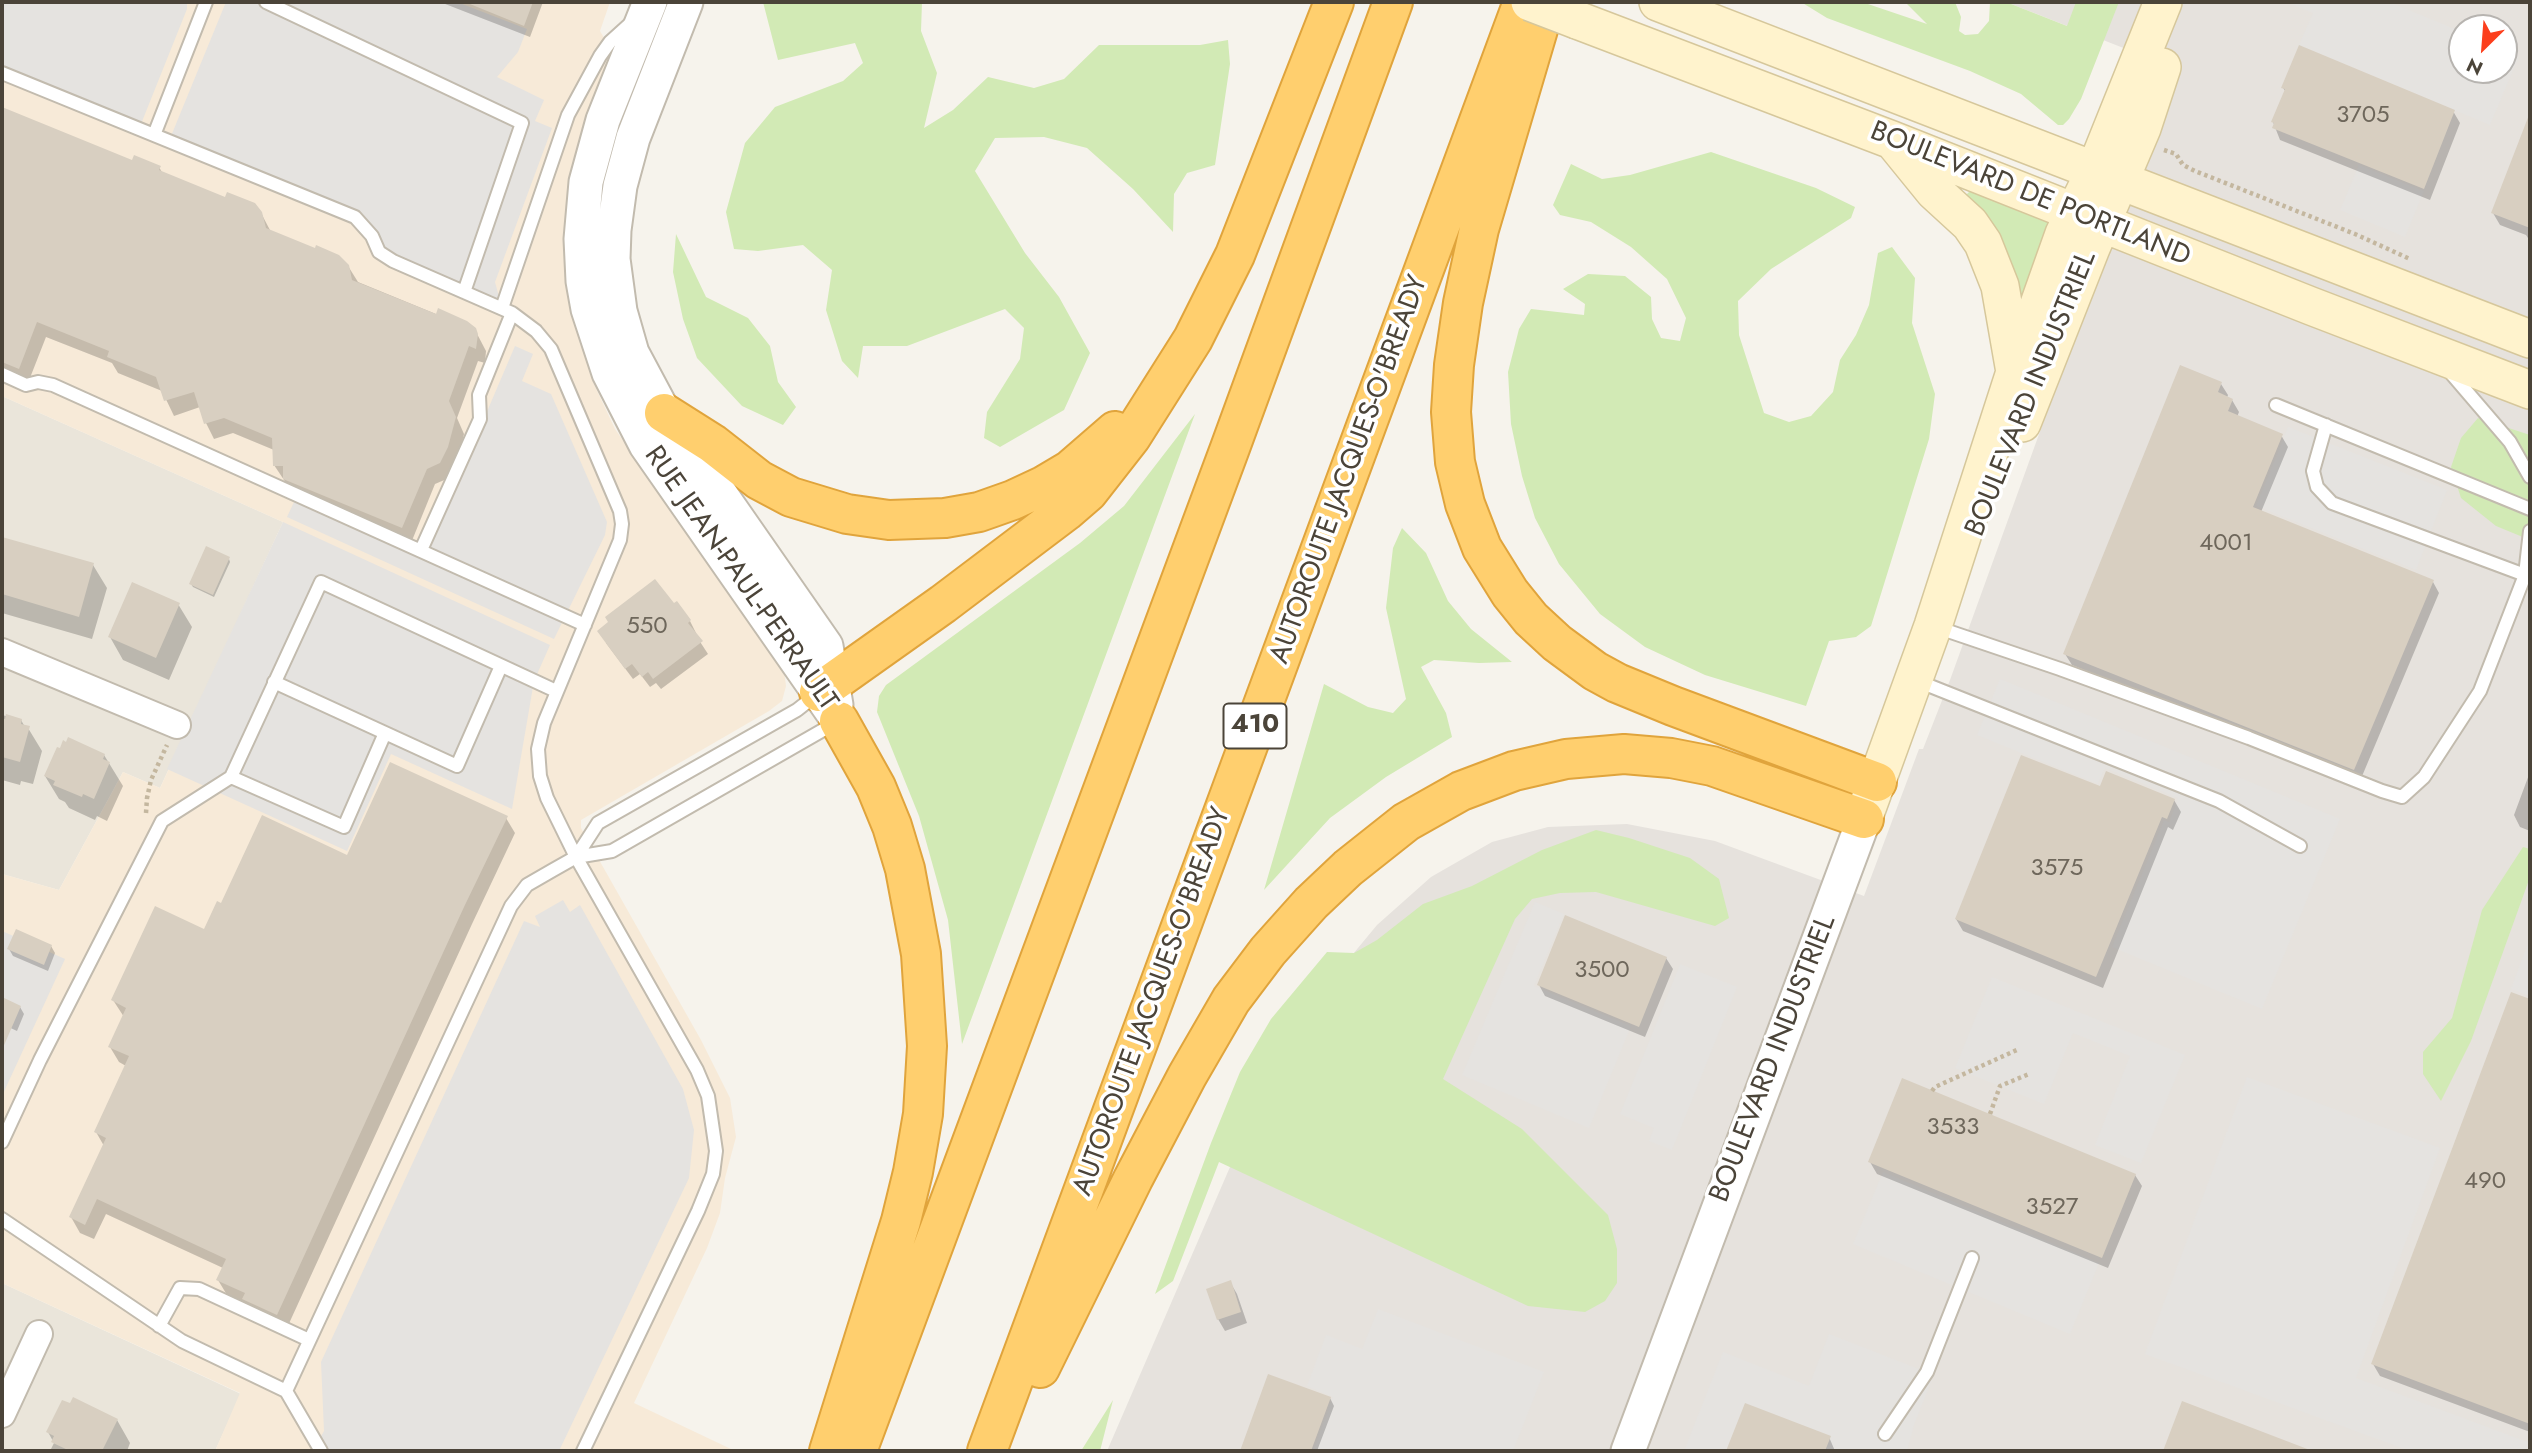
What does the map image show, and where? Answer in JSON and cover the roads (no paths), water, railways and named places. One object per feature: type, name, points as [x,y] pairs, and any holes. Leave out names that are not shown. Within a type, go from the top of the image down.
[{"type":"highway","points":[[829,1451],[897,1233],[913,1172],[923,1114],[927,1046],[921,954],[905,869],[880,797],[830,698],[954,596],[1043,530],[1088,492],[1145,416],[1193,339],[1220,287],[1250,221],[1334,2]]},
{"type":"highway","points":[[858,1451],[1393,2]]},
{"type":"highway","name":"AUTOROUTE JACQUES-O'BREADY","points":[[987,1451],[1523,2]]},
{"type":"highway","points":[[1562,11],[1479,229],[1455,352],[1451,400],[1454,453],[1462,495],[1478,539],[1492,567],[1524,610],[1557,643],[1595,671],[1681,709],[1877,782]]},
{"type":"highway","points":[[664,413],[713,444],[759,480],[799,500],[837,512],[869,518],[909,521],[945,518],[979,512],[1013,500],[1070,470],[1131,415],[1193,339]]},
{"type":"highway","points":[[999,1451],[1133,1179],[1226,1009],[1268,951],[1304,910],[1348,868],[1406,822],[1455,794],[1514,771],[1566,759],[1624,754],[1671,758],[1712,766],[1864,819]]},
{"type":"main road","name":"BOULEVARD DE PORTLAND","points":[[1530,2],[1562,11],[1892,139],[2530,390]]},
{"type":"main road","name":"BOULEVARD DE PORTLAND","points":[[1658,2],[2530,339]]},
{"type":"main road","name":"BOULEVARD INDUSTRIEL","points":[[1934,627],[2038,384],[2088,218],[2108,175],[2164,2]]},
{"type":"main road","name":"BOULEVARD INDUSTRIEL","points":[[2108,175],[2142,128],[2183,2]]},
{"type":"main road","points":[[1892,139],[1934,191],[1970,224],[1983,243],[2000,286],[2015,372]]},
{"type":"main road","name":"BOULEVARD INDUSTRIEL","points":[[1864,819],[1934,627],[2015,372],[2064,234],[2088,218]]},
{"type":"street","name":"RUE JEAN-PAUL-PERRAULT","points":[[686,2],[630,148],[617,200],[613,272],[623,326],[639,368],[664,413],[825,646],[830,698]]},
{"type":"street","name":"RUE JEAN-PAUL-PERRAULT","points":[[649,6],[603,120],[586,181],[581,239],[583,281],[588,309],[609,373],[646,445],[830,698]]},
{"type":"street","points":[[2,652],[177,725]]},
{"type":"street","name":"BOULEVARD INDUSTRIEL","points":[[1628,1451],[1864,819]]},
{"type":"street","points":[[2,1415],[38,1334]]},
{"type":"lane","points":[[154,135],[206,2]]},
{"type":"lane","points":[[266,2],[522,123],[464,292]]},
{"type":"lane","points":[[421,550],[480,419],[479,396],[558,138],[590,71],[610,42],[649,6]]},
{"type":"lane","points":[[2,73],[355,217],[372,236],[379,252],[386,257],[507,311],[536,331],[551,349],[620,511],[620,540],[544,723],[538,749],[540,776],[547,798],[576,857],[697,1070],[708,1096],[716,1151],[713,1174],[698,1211],[583,1451]]},
{"type":"lane","points":[[2434,353],[2510,442],[2530,477]]},
{"type":"lane","points":[[2,374],[26,385],[38,382],[53,385],[585,625]]},
{"type":"lane","points":[[2276,405],[2530,509]]},
{"type":"lane","points":[[2326,425],[2312,471],[2316,487],[2332,503],[2525,575]]},
{"type":"lane","points":[[1934,627],[2060,668],[2249,737],[2402,797],[2424,777],[2480,691],[2525,575],[2530,531]]},
{"type":"lane","points":[[2,1142],[40,1060],[162,821],[231,777],[321,582],[556,691]]},
{"type":"lane","points":[[274,682],[457,766],[501,666]]},
{"type":"lane","points":[[1917,673],[2219,801],[2300,846]]},
{"type":"lane","points":[[576,857],[598,823],[797,710],[830,698]]},
{"type":"lane","points":[[286,1391],[511,906],[527,885],[576,857],[612,851],[830,698]]},
{"type":"lane","points":[[231,777],[344,827],[386,733]]},
{"type":"lane","points":[[2,1219],[182,1341],[286,1391],[321,1451]]},
{"type":"lane","points":[[1885,1434],[1927,1372],[1972,1258]]},
{"type":"lane","points":[[159,1326],[180,1288],[199,1289],[309,1340]]}]
